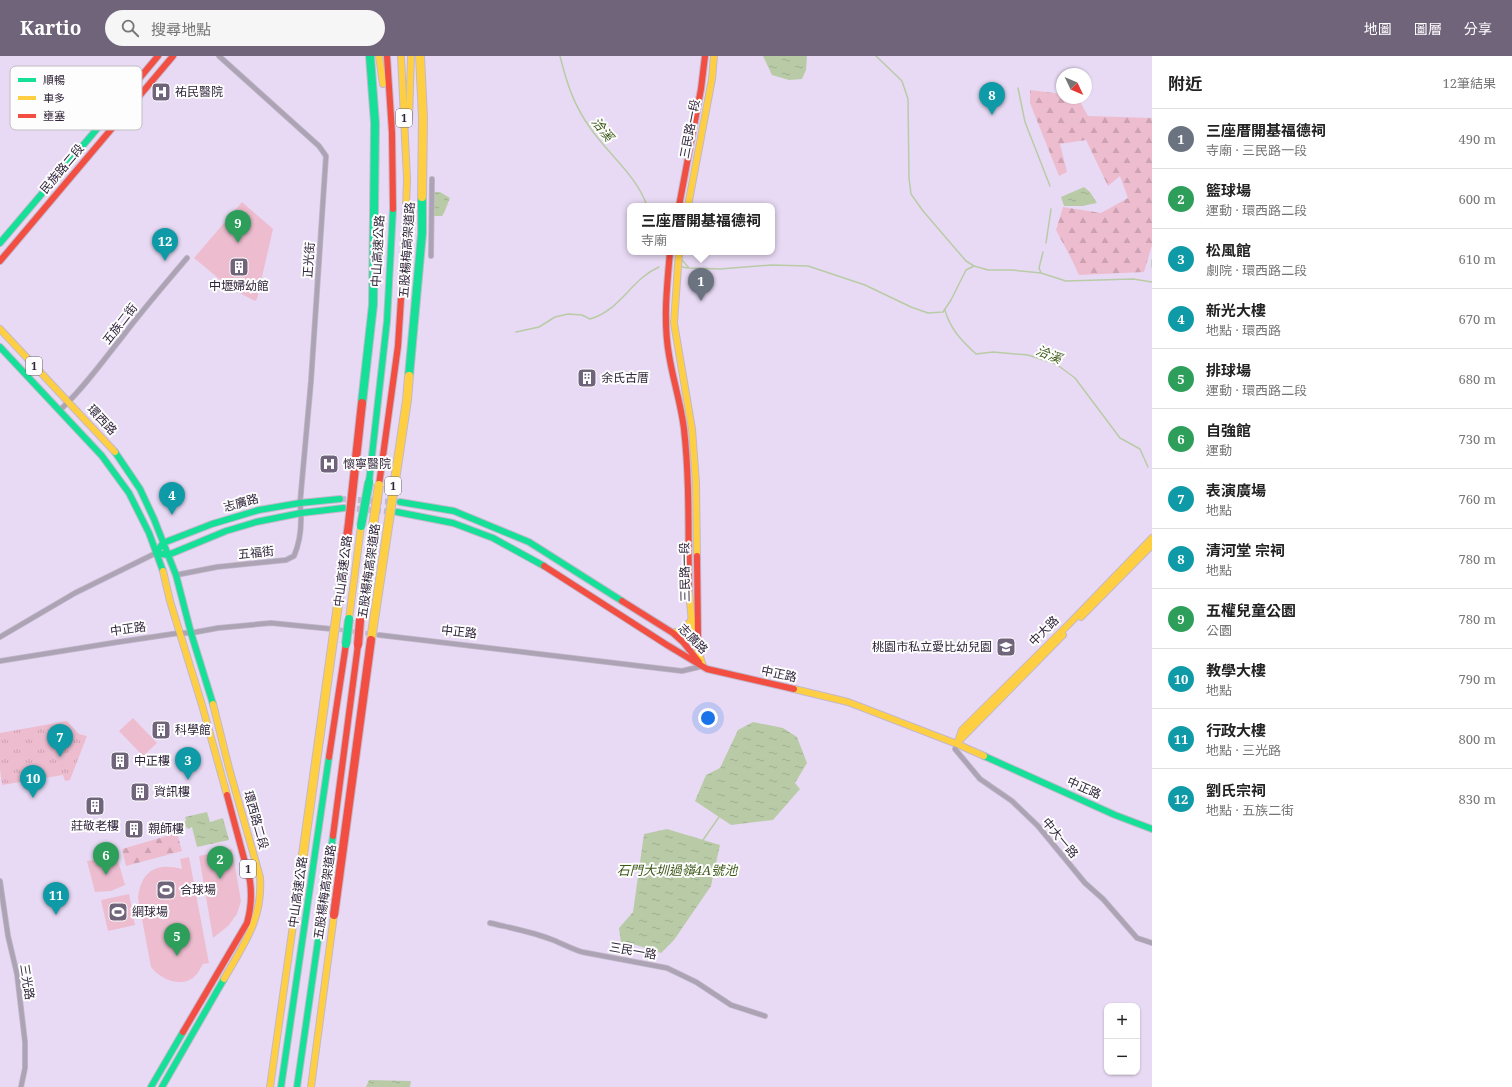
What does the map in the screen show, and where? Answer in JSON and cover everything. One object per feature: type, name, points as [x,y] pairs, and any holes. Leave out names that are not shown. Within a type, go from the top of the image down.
[{"type":"main road","name":"民族路二段","points":[[142,75],[158,56]]},
{"type":"main road","name":"民族路二段","points":[[142,93],[173,56]]},
{"type":"main road","points":[[270,1087],[349,523],[373,305],[375,123],[370,56]]},
{"type":"main road","points":[[379,56],[393,158]]},
{"type":"main road","name":"中山高速公路","points":[[281,1087],[346,644],[361,526],[369,482],[385,345],[392,236],[393,158],[387,56]]},
{"type":"main road","name":"中山高速公路","points":[[296,1087],[321,923],[358,646],[360,620],[398,346],[407,179],[402,56]]},
{"type":"main road","points":[[407,179],[411,56]]},
{"type":"main road","name":"五股楊梅高架道路","points":[[311,1087],[369,653],[406,400],[422,233],[423,117],[420,56]]},
{"type":"main road","name":"三民路一段","points":[[680,203],[706,56]]},
{"type":"main road","name":"三民路一段","points":[[689,203],[712,79],[714,56]]},
{"type":"main road","name":"民族路二段","points":[[0,243],[95,130]]},
{"type":"main road","name":"民族路二段","points":[[0,261],[111,130]]},
{"type":"main road","name":"三民路一段","points":[[670,255],[666,325],[669,354],[684,429],[687,476],[689,596],[693,635],[703,666]]},
{"type":"main road","name":"三民路一段","points":[[678,256],[674,323],[680,368],[692,429],[696,482],[698,638],[703,666]]},
{"type":"main road","name":"環西路","points":[[0,329],[103,438],[129,471],[143,495],[163,543]]},
{"type":"main road","name":"環西路","points":[[0,347],[60,410],[119,476],[138,508],[156,553]]},
{"type":"main road","name":"志廣路","points":[[163,543],[212,524],[259,510],[300,503],[340,499]]},
{"type":"main road","name":"志廣路","points":[[400,502],[454,511],[529,542],[673,633],[683,642],[703,666]]},
{"type":"main road","name":"志廣路","points":[[156,553],[168,554],[226,530],[256,522],[301,513],[344,508]]},
{"type":"main road","name":"志廣路","points":[[397,512],[453,523],[493,538],[541,564],[667,645],[703,666]]},
{"type":"main road","name":"中大路","points":[[956,744],[962,730],[1152,538]]},
{"type":"main road","points":[[156,553],[163,543]]},
{"type":"main road","name":"環西路二段","points":[[162,1087],[253,928],[260,907],[262,895],[260,877],[229,768],[210,693],[191,633],[176,575],[163,543]]},
{"type":"main road","points":[[956,744],[1152,545]]},
{"type":"main road","name":"環西路二段","points":[[151,1087],[247,923],[251,910],[252,899],[249,875],[202,705],[162,568],[156,553]]},
{"type":"main road","points":[[673,633],[683,631],[692,619]]},
{"type":"main road","name":"中正路","points":[[703,666],[707,669],[738,677],[844,700],[956,744],[1115,815],[1152,829]]},
{"type":"street","name":"正光街","points":[[219,56],[319,146],[326,156],[311,381],[300,503],[301,513]]},
{"type":"street","points":[[431,256],[432,179]]},
{"type":"street","name":"五族二街","points":[[60,410],[69,402],[187,258]]},
{"type":"street","name":"五福街","points":[[176,575],[217,567],[286,560],[294,556],[298,547],[301,513]]},
{"type":"street","points":[[0,637],[75,593],[156,553]]},
{"type":"street","name":"中正路","points":[[0,661],[218,628],[271,623],[332,629]]},
{"type":"street","name":"中正路","points":[[379,635],[682,671],[703,666]]},
{"type":"street","name":"中大一路","points":[[956,744],[955,749],[980,779],[1012,801],[1038,826],[1085,883],[1103,900],[1137,938],[1152,943]]},
{"type":"street","name":"三光路","points":[[0,881],[8,936],[17,974],[25,1042],[25,1068],[21,1087]]},
{"type":"street","name":"三民一路","points":[[490,923],[527,931],[582,952],[667,968],[696,982],[731,1005],[765,1016]]},
{"type":"green space","points":[[1030,90],[1056,93],[1056,104],[1081,104],[1088,116],[1152,118],[1152,245],[1144,272],[1079,275],[1056,230],[1063,207],[1101,213],[1128,198],[1120,176],[1108,186],[1086,140],[1060,144],[1067,172],[1059,176],[1030,103]]},
{"type":"green space","points":[[242,202],[273,229],[257,299],[255,301],[230,288],[194,258]]},
{"type":"green space","points":[[133,718],[157,743],[143,756],[119,731]]},
{"type":"green space","points":[[67,721],[79,734],[87,736],[70,780],[65,781],[63,775],[2,785],[0,769],[0,733]]},
{"type":"green space","points":[[177,833],[182,851],[126,866],[122,849]]},
{"type":"green space","points":[[232,849],[241,901],[237,914],[228,926],[213,938],[199,856]]},
{"type":"green space","points":[[116,854],[125,885],[111,891],[95,892],[87,861],[109,858]]},
{"type":"green space","points":[[189,857],[209,963],[203,964],[197,974],[191,979],[179,982],[160,976],[151,967],[138,898],[142,881],[146,875],[157,868],[173,867],[182,869],[180,859]]},
{"type":"green space","name":"網球場","points":[[129,894],[135,925],[108,931],[101,900]]},
{"type":"water","points":[[763,56],[807,56],[806,70],[802,79],[789,80],[772,75]]},
{"type":"water","points":[[1084,187],[1090,192],[1097,203],[1082,206],[1064,206],[1061,197]]},
{"type":"water","points":[[434,192],[440,192],[450,198],[442,216],[434,216]]},
{"type":"water","points":[[753,722],[783,728],[797,737],[807,763],[795,783],[800,789],[773,820],[731,825],[695,801],[706,775],[720,768],[738,730]]},
{"type":"water","points":[[207,812],[210,822],[223,818],[229,840],[197,847],[192,827],[188,829],[184,824],[186,820],[185,817]]},
{"type":"water","name":"石門大圳過嶺4A號池","points":[[667,829],[720,845],[711,886],[674,940],[661,953],[633,944],[627,954],[618,951],[621,943],[619,928],[633,912],[644,834]]},
{"type":"water","points":[[369,1080],[411,1081],[410,1087],[366,1087]]},
{"type":"waterway","name":"洽溪","points":[[560,56],[568,85],[580,112],[598,139],[630,175],[637,185],[646,203]]},
{"type":"waterway","name":"洽溪","points":[[876,56],[902,81],[908,99],[909,178],[911,194],[923,211],[966,261],[974,266]]},
{"type":"waterway","name":"洽溪","points":[[1018,88],[1025,122],[1050,186]]},
{"type":"waterway","name":"洽溪","points":[[1046,243],[1051,209]]},
{"type":"waterway","name":"洽溪","points":[[1041,273],[1039,268],[1043,252]]},
{"type":"waterway","name":"洽溪","points":[[682,260],[689,268],[720,269],[771,265],[808,266],[865,285],[911,307],[928,313],[943,312],[951,300],[966,270],[974,266],[988,270],[1012,270],[1041,273],[1066,281],[1133,279],[1152,282]]},
{"type":"waterway","points":[[1152,260],[1152,267]]},
{"type":"waterway","points":[[516,332],[539,327],[555,317],[568,314],[582,315],[590,319],[600,315],[618,302],[649,272],[659,267]]},
{"type":"waterway","name":"洽溪","points":[[682,267],[688,268]]},
{"type":"waterway","name":"洽溪","points":[[945,310],[953,329],[976,354],[993,352],[1028,355],[1056,364],[1075,378],[1120,438],[1140,449],[1148,467]]},
{"type":"waterway","points":[[703,840],[719,817]]},
{"type":"tunnel","points":[[340,499],[396,502]]},
{"type":"tunnel","points":[[348,508],[394,512]]},
{"type":"tunnel","points":[[333,629],[374,634]]},
{"type":"traffic: fast","points":[[362,403],[373,305],[375,123],[370,56]]},
{"type":"traffic: fast","points":[[0,243],[96,130]]},
{"type":"traffic: fast","points":[[409,376],[422,233],[422,197]]},
{"type":"traffic: fast","points":[[369,482],[387,321],[393,209]]},
{"type":"traffic: fast","points":[[0,347],[102,456],[129,493],[149,533],[163,571]]},
{"type":"traffic: fast","points":[[115,452],[140,489],[154,519],[176,575],[191,633],[213,704]]},
{"type":"traffic: fast","points":[[361,526],[369,482]]},
{"type":"traffic: fast","points":[[340,499],[300,503],[259,510],[212,524],[163,543],[156,553],[168,555],[226,531],[256,522],[301,513],[344,508]]},
{"type":"traffic: fast","points":[[400,502],[454,511],[529,542],[622,601]]},
{"type":"traffic: fast","points":[[397,512],[453,523],[493,538],[544,566]]},
{"type":"traffic: fast","points":[[360,620],[373,526]]},
{"type":"traffic: fast","points":[[346,644],[349,619]]},
{"type":"traffic: fast","points":[[984,756],[1115,815],[1152,829]]},
{"type":"traffic: fast","points":[[281,1087],[329,757]]},
{"type":"traffic: fast","points":[[297,1087],[333,836]]},
{"type":"traffic: fast","points":[[162,1087],[224,979]]},
{"type":"traffic: fast","points":[[151,1087],[183,1032]]},
{"type":"traffic: slow","points":[[379,56],[383,84]]},
{"type":"traffic: slow","points":[[401,56],[407,179],[405,235]]},
{"type":"traffic: slow","points":[[409,118],[411,56]]},
{"type":"traffic: slow","points":[[420,56],[423,117],[422,197]]},
{"type":"traffic: slow","points":[[689,203],[712,79],[714,56]]},
{"type":"traffic: slow","points":[[679,255],[674,323],[692,429],[696,482],[697,556]]},
{"type":"traffic: slow","points":[[0,329],[115,452]]},
{"type":"traffic: slow","points":[[371,640],[407,400],[409,376]]},
{"type":"traffic: slow","points":[[373,526],[379,485]]},
{"type":"traffic: slow","points":[[349,619],[361,526]]},
{"type":"traffic: slow","points":[[957,744],[962,730],[1068,625],[1152,538]]},
{"type":"traffic: slow","points":[[1081,617],[1152,545]]},
{"type":"traffic: slow","points":[[163,571],[170,601],[202,705],[227,795]]},
{"type":"traffic: slow","points":[[301,869],[341,583]]},
{"type":"traffic: slow","points":[[689,590],[693,635],[703,666]]},
{"type":"traffic: slow","points":[[673,633],[684,629],[692,619]]},
{"type":"traffic: slow","points":[[959,741],[1063,635]]},
{"type":"traffic: slow","points":[[794,689],[848,702],[984,756]]},
{"type":"traffic: slow","points":[[213,704],[229,768],[260,877],[258,906],[251,931],[224,979]]},
{"type":"traffic: slow","points":[[270,1087],[301,869]]},
{"type":"traffic: slow","points":[[311,1087],[334,915]]},
{"type":"traffic: jam","points":[[142,75],[158,56]]},
{"type":"traffic: jam","points":[[142,93],[173,56]]},
{"type":"traffic: jam","points":[[387,56],[392,133],[393,209]]},
{"type":"traffic: jam","points":[[680,203],[701,89],[705,56]]},
{"type":"traffic: jam","points":[[0,261],[111,130]]},
{"type":"traffic: jam","points":[[379,485],[398,346],[405,235]]},
{"type":"traffic: jam","points":[[670,255],[666,304],[666,329],[671,364],[683,420],[686,449],[689,590]]},
{"type":"traffic: jam","points":[[341,583],[362,403]]},
{"type":"traffic: jam","points":[[697,556],[698,638],[700,647]]},
{"type":"traffic: jam","points":[[544,566],[707,669],[794,689]]},
{"type":"traffic: jam","points":[[622,601],[673,633],[683,642],[699,662]]},
{"type":"traffic: jam","points":[[358,645],[360,620]]},
{"type":"traffic: jam","points":[[334,915],[371,640]]},
{"type":"traffic: jam","points":[[329,757],[346,644]]},
{"type":"traffic: jam","points":[[333,836],[358,645]]},
{"type":"traffic: jam","points":[[183,1032],[247,923],[249,913],[251,897],[250,881],[227,795]]},
{"type":"place","name":"祐民醫院","points":[[161,92]]},
{"type":"place","name":"清河堂 宗祠","points":[[992,115]]},
{"type":"place","name":"五權兒童公園","points":[[238,243]]},
{"type":"place","name":"劉氏宗祠","points":[[165,261]]},
{"type":"place","name":"中壢婦幼館","points":[[239,267]]},
{"type":"place","name":"三座厝開基福德祠","points":[[701,301]]},
{"type":"place","name":"余氏古厝","points":[[587,378]]},
{"type":"place","name":"懷寧醫院","points":[[329,464]]},
{"type":"place","name":"新光大樓","points":[[172,515]]},
{"type":"place","name":"桃園市私立愛比幼兒園","points":[[1006,647]]},
{"type":"place","name":"科學館","points":[[161,730]]},
{"type":"place","name":"表演廣場","points":[[60,757]]},
{"type":"place","name":"中正樓","points":[[120,761]]},
{"type":"place","name":"松風館","points":[[188,780]]},
{"type":"place","name":"資訊樓","points":[[140,792]]},
{"type":"place","name":"教學大樓","points":[[33,798]]},
{"type":"place","name":"莊敬老樓","points":[[95,806]]},
{"type":"place","name":"親師樓","points":[[134,829]]},
{"type":"place","name":"自強館","points":[[106,875]]},
{"type":"place","name":"籃球場","points":[[220,879]]},
{"type":"place","name":"合球場","points":[[166,890]]},
{"type":"place","name":"網球場","points":[[118,912]]},
{"type":"place","name":"行政大樓","points":[[56,915]]},
{"type":"place","name":"排球場","points":[[177,956]]}]
